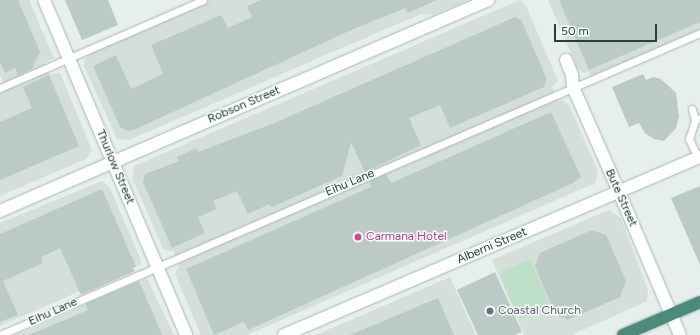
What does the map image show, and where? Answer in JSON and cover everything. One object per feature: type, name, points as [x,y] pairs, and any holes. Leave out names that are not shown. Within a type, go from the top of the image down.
[{"type":"highway","points":[[623,335],[700,302]]},
{"type":"main road","name":"Thurlow Street","points":[[44,0],[186,335]]},
{"type":"main road","name":"Robson Street","points":[[0,211],[488,0]]},
{"type":"main road","name":"Bute Street","points":[[566,60],[572,75],[573,87],[680,335]]},
{"type":"main road","name":"Alberni Street","points":[[284,335],[699,158]]},
{"type":"lane","points":[[0,88],[203,0]]},
{"type":"lane","name":"Eihu Lane","points":[[0,335],[700,32]]},
{"type":"lane","points":[[692,109],[697,119],[689,139],[699,158]]},
{"type":"shaded area","points":[[0,0],[29,0],[54,58],[44,63],[50,74],[60,73],[92,150],[86,159],[0,196],[0,88],[5,86],[0,75]]},
{"type":"shaded area","points":[[203,0],[468,0],[433,15],[421,14],[129,140],[117,139],[84,66],[85,59],[89,56],[87,50]]},
{"type":"shaded area","points":[[520,0],[526,6],[558,81],[552,87],[558,102],[562,100],[569,105],[598,171],[595,183],[247,335],[201,335],[175,274],[179,265],[173,250],[169,251],[163,249],[132,178],[134,166]]},
{"type":"shaded area","points":[[548,0],[700,0],[700,33],[592,79],[589,72],[583,73],[578,69]]},
{"type":"shaded area","points":[[102,181],[110,188],[141,260],[140,265],[0,326],[0,223]]},
{"type":"shaded area","points":[[609,210],[621,218],[648,290],[647,301],[572,335],[524,335],[492,260]]},
{"type":"shaded area","points":[[450,277],[476,335],[316,335]]},
{"type":"shaded area","points":[[147,278],[174,335],[16,335]]},
{"type":"green space","points":[[530,259],[550,305],[520,319],[499,273]]},
{"type":"building","points":[[0,0],[18,0],[40,52],[32,69],[18,75],[15,68],[5,73],[0,62]]},
{"type":"building","points":[[65,0],[108,0],[118,25],[82,40]]},
{"type":"building","points":[[261,0],[437,0],[408,13],[405,8],[349,31],[134,130],[127,131],[120,127],[93,66],[116,55],[131,89],[163,74],[151,45],[221,15],[228,28],[252,17],[247,6]]},
{"type":"building","points":[[559,0],[700,0],[700,22],[589,70]]},
{"type":"building","points":[[515,17],[521,20],[547,79],[544,87],[450,128],[440,105],[409,118],[421,145],[365,172],[351,142],[342,176],[272,207],[270,204],[248,214],[237,191],[213,201],[217,209],[198,217],[205,233],[172,248],[143,182],[145,174],[179,161],[177,157],[196,148],[198,152],[272,124]]},
{"type":"building","points":[[643,74],[646,80],[653,77],[661,79],[676,93],[679,117],[676,128],[664,141],[654,139],[645,133],[639,123],[629,127],[612,87]]},
{"type":"building","points":[[49,75],[79,146],[0,180],[0,122],[32,108],[23,87]]},
{"type":"building","points":[[551,112],[581,177],[573,183],[248,330],[244,322],[214,335],[186,269],[371,187],[369,181],[386,174],[391,183]]},
{"type":"building","points":[[700,186],[700,265],[671,198]]},
{"type":"building","points":[[102,189],[136,267],[133,268],[135,271],[81,295],[60,248],[41,257],[43,263],[3,281],[18,315],[0,322],[0,234]]},
{"type":"building","points":[[592,230],[606,235],[626,281],[620,297],[568,320],[555,314],[535,266],[540,253]]},
{"type":"building","name":"Coastal Church","points":[[495,272],[522,332],[515,335],[478,335],[457,290]]},
{"type":"building","points":[[139,281],[162,335],[29,335],[88,310],[85,304]]},
{"type":"building","points":[[438,298],[454,335],[350,335]]},
{"type":"place","name":"Carmana Hotel","points":[[358,237]]},
{"type":"place","name":"Coastal Church","points":[[490,311]]}]
